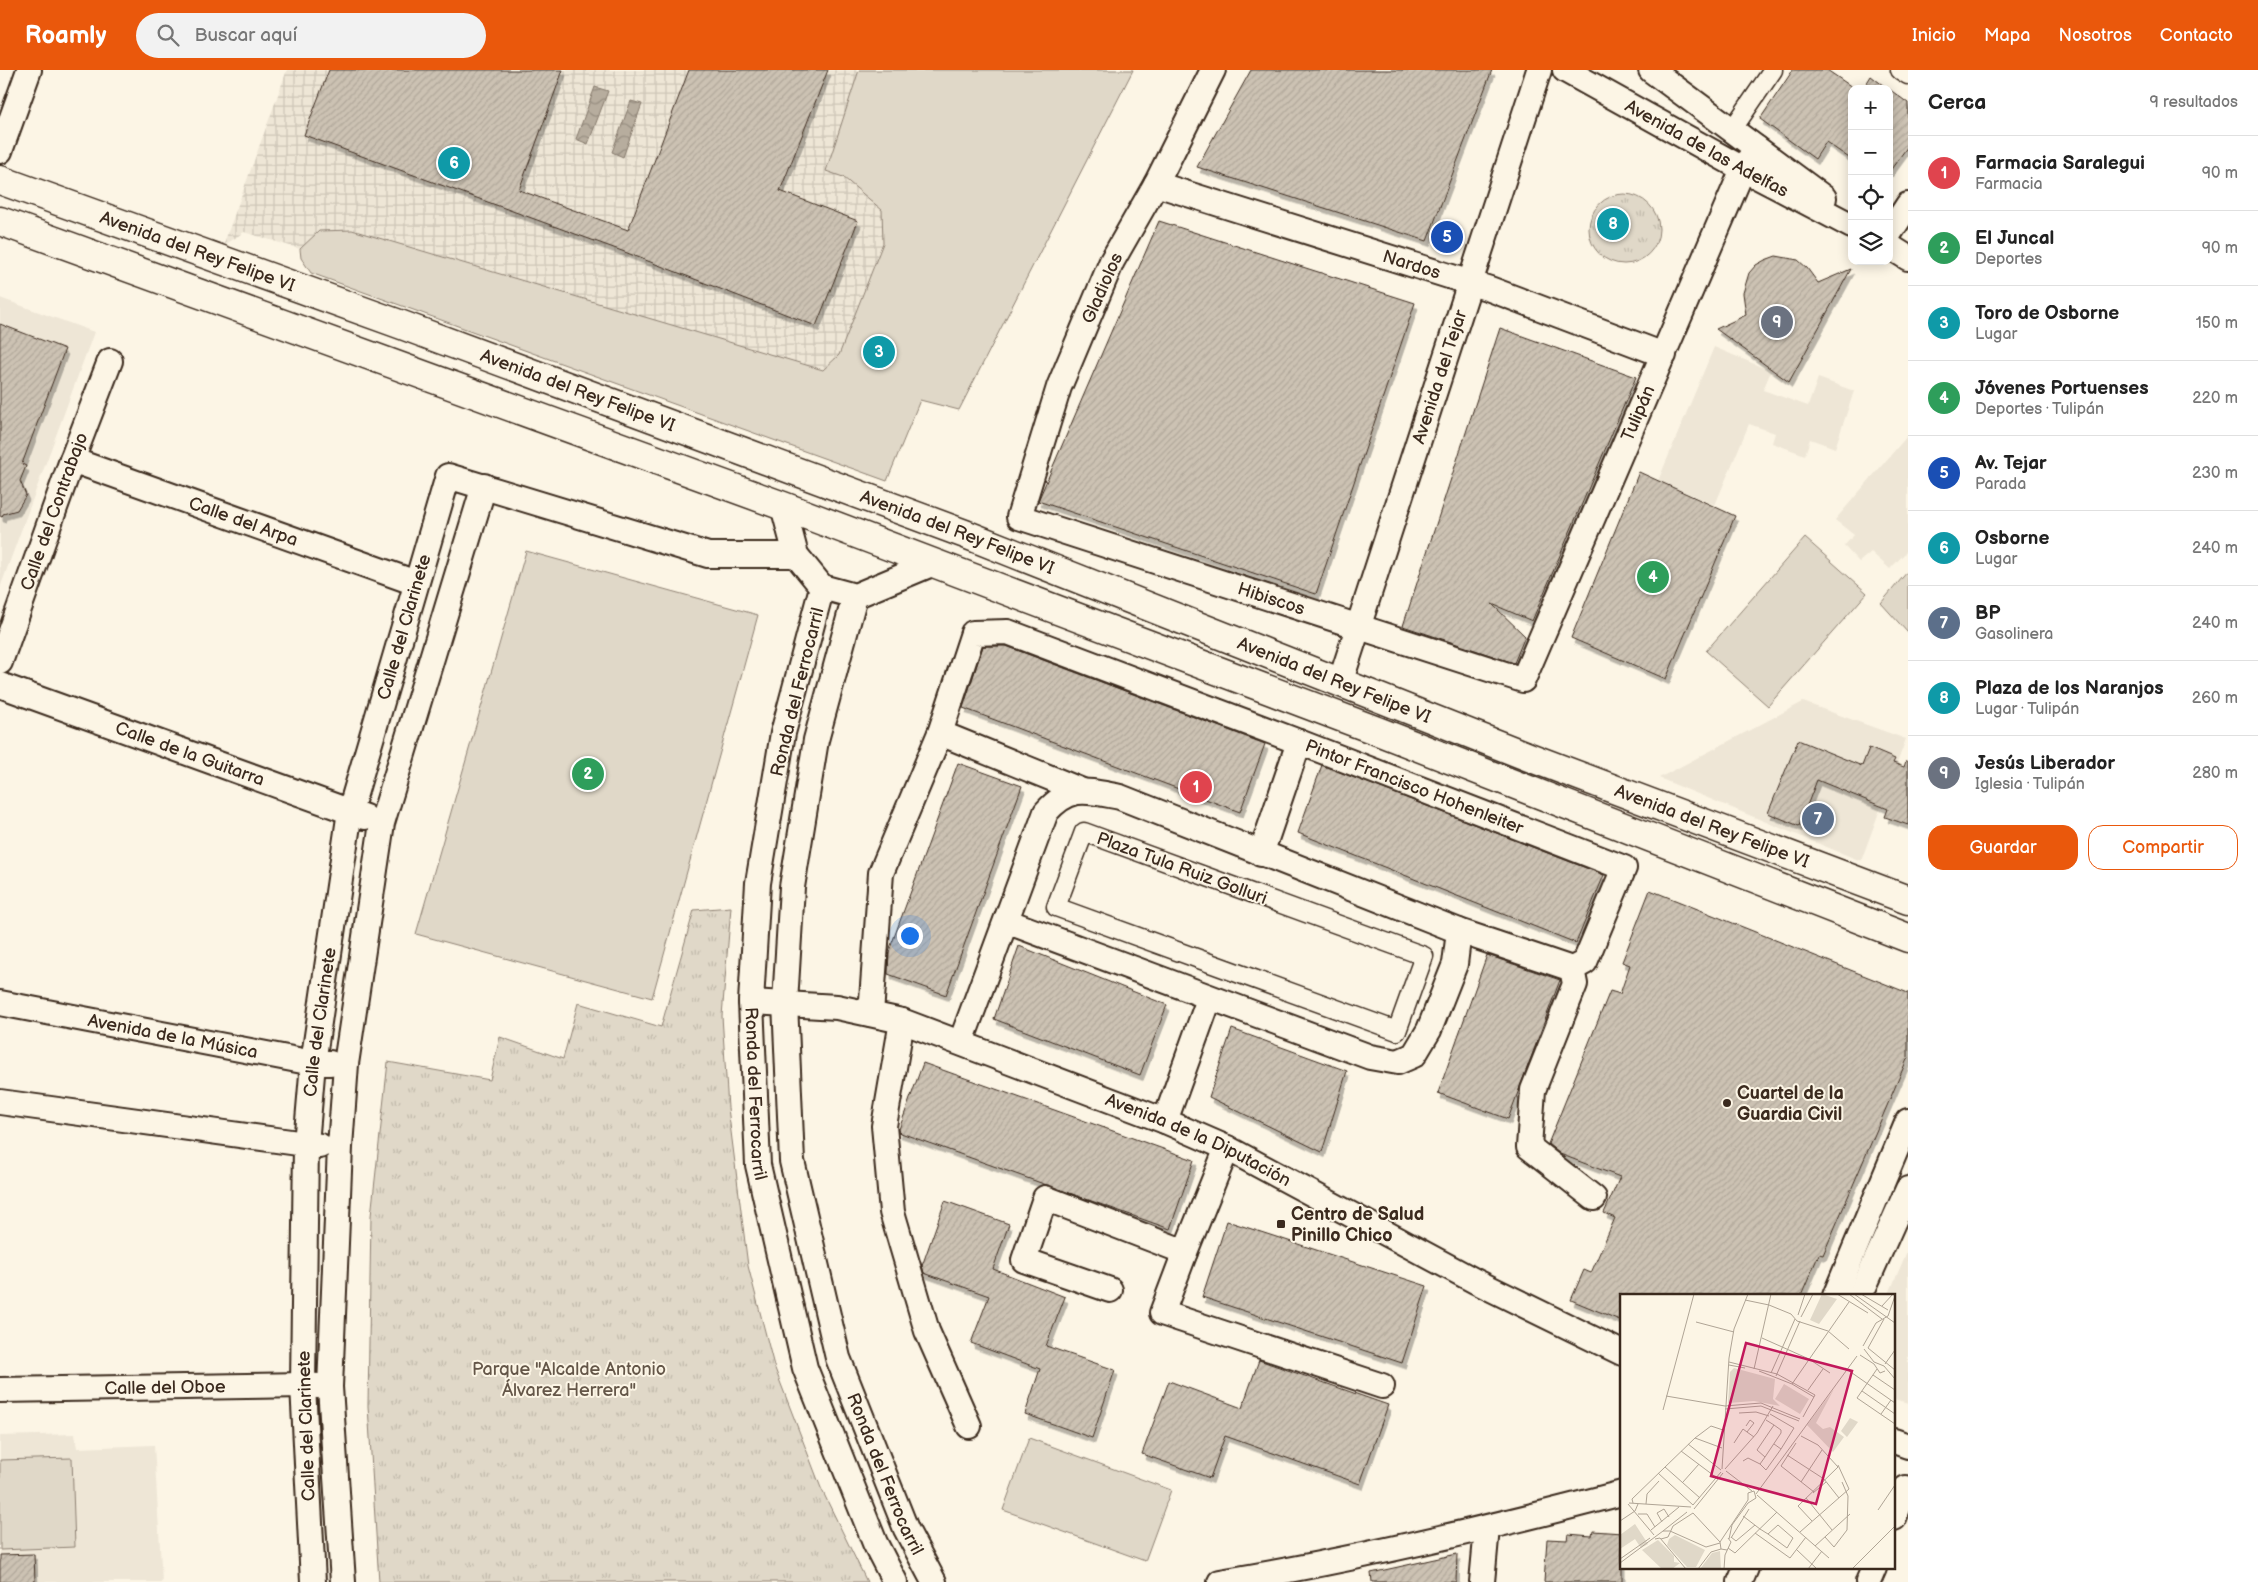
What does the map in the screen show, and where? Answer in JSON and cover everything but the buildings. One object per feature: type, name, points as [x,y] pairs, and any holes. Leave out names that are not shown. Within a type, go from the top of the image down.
[{"type":"main road","name":"Avenida del Rey Felipe VI","points":[[0,180],[402,325],[956,531],[1529,757],[1908,900]]},
{"type":"main road","name":"Avenida del Rey Felipe VI","points":[[0,221],[783,506],[1380,732],[1908,938]]},
{"type":"street","points":[[0,150],[29,70]]},
{"type":"street","name":"Gladiolos","points":[[1019,517],[1060,387],[1112,260],[1156,184],[1213,70]]},
{"type":"street","name":"Avenida del Tejar","points":[[1340,683],[1360,627],[1540,70]]},
{"type":"street","name":"Avenida de las Adelfas","points":[[1565,70],[1743,169],[1848,224]]},
{"type":"street","name":"Avenida de las Adelfas","points":[[1651,70],[1848,215]]},
{"type":"street","points":[[1732,130],[1773,70]]},
{"type":"street","points":[[1900,70],[1908,76]]},
{"type":"street","name":"Tulipán","points":[[1523,680],[1743,169],[1756,148]]},
{"type":"street","name":"Nardos","points":[[1156,184],[1490,289],[1664,355]]},
{"type":"street","points":[[1893,228],[1908,205]]},
{"type":"street","points":[[1893,249],[1908,258]]},
{"type":"street","name":"Calle del Contrabajo","points":[[0,662],[72,460],[110,361]]},
{"type":"street","name":"Calle del Arpa","points":[[72,460],[416,583]]},
{"type":"street","name":"Calle del Clarinete","points":[[313,1582],[303,1385],[306,1144],[313,1062],[350,811],[448,476],[484,486],[382,823],[346,1064],[340,1147],[330,1388],[343,1582]]},
{"type":"street","points":[[484,486],[708,554],[796,555]]},
{"type":"street","points":[[783,506],[796,555],[822,588],[855,596],[934,563]]},
{"type":"street","name":"Hibiscos","points":[[1019,517],[1523,680]]},
{"type":"street","name":"Ronda del Ferrocarril","points":[[822,588],[783,733],[758,883],[751,1002],[758,1165],[805,1368],[875,1543],[895,1582]]},
{"type":"street","name":"Ronda del Ferrocarril","points":[[855,596],[816,740],[792,887],[785,1002],[792,1161],[838,1358],[906,1529],[934,1582]]},
{"type":"street","points":[[871,1014],[881,873],[940,733],[973,633],[1008,632],[1299,742]]},
{"type":"street","name":"Calle de la Guitarra","points":[[0,685],[382,823]]},
{"type":"street","points":[[940,733],[1080,790],[1120,797],[1458,931],[1572,969],[1575,984],[1533,1090],[1529,1147],[1594,1198]]},
{"type":"street","name":"Pintor Francisco Hohenleiter","points":[[1260,854],[1299,742],[1624,868],[1585,962],[1572,969]]},
{"type":"street","points":[[961,1042],[1046,812],[1058,799],[1080,790]]},
{"type":"street","name":"Plaza Tula Ruiz Golluri","points":[[1084,832],[1424,956],[1397,1031],[1056,907],[1084,832]]},
{"type":"street","points":[[1006,921],[1208,999],[1370,1058],[1398,1062],[1414,1055],[1429,1030],[1455,964],[1458,931]]},
{"type":"street","points":[[1165,1121],[1208,999]]},
{"type":"street","name":"Avenida de la Diputación","points":[[751,1002],[785,1002],[837,1006],[902,1021],[1165,1121],[1227,1148],[1475,1281],[1620,1351]]},
{"type":"street","name":"Avenida de la Música","points":[[0,1003],[313,1062],[346,1064]]},
{"type":"street","points":[[902,1021],[884,1126],[892,1212],[927,1331],[969,1426]]},
{"type":"street","points":[[0,1102],[340,1147]]},
{"type":"street","points":[[1836,1294],[1908,1121]]},
{"type":"street","points":[[1227,1148],[1162,1313],[1382,1386]]},
{"type":"street","points":[[1861,1294],[1908,1189]]},
{"type":"street","points":[[1110,1290],[1024,1260],[1045,1198],[1185,1252]]},
{"type":"street","name":"Calle del Oboe","points":[[0,1390],[303,1385],[330,1388]]},
{"type":"street","points":[[1896,1442],[1908,1446]]},
{"type":"street","points":[[1896,1511],[1903,1487]]},
{"type":"street","points":[[1235,1581],[1361,1557],[1487,1528],[1620,1494]]},
{"type":"street","points":[[1482,1582],[1487,1528]]},
{"type":"street","points":[[1740,1582],[1745,1570]]},
{"type":"street","points":[[1868,1582],[1873,1570]]},
{"type":"shaded area","points":[[287,70],[1133,70],[959,410],[920,400],[887,481],[311,273],[301,258],[300,249],[244,232],[223,246]]},
{"type":"shaded area","points":[[0,298],[94,332],[0,588]]},
{"type":"shaded area","points":[[1714,347],[1771,371],[1763,390],[1808,406],[1818,378],[1854,391],[1835,448],[1810,439],[1805,455],[1772,443],[1775,433],[1749,424],[1715,505],[1658,481]]},
{"type":"shaded area","points":[[1908,435],[1908,550],[1890,569],[1871,552],[1859,562],[1844,546],[1854,535],[1835,520]]},
{"type":"shaded area","points":[[1803,702],[1906,739],[1861,861],[1659,778]]},
{"type":"shaded area","points":[[1908,1249],[1908,1403],[1896,1400],[1896,1294],[1889,1294]]},
{"type":"shaded area","points":[[75,1434],[77,1448],[154,1445],[162,1582],[0,1582],[0,1436]]},
{"type":"green space","points":[[859,70],[1133,70],[959,410],[920,400],[887,481],[311,273],[301,258],[300,249],[319,231],[352,230],[823,370],[839,355],[883,243],[882,210],[843,177],[826,171]]},
{"type":"green space","points":[[1624,194],[1637,197],[1649,204],[1656,216],[1659,229],[1656,242],[1649,254],[1637,261],[1624,264],[1611,261],[1599,254],[1592,242],[1589,229],[1592,216],[1599,204],[1611,197]]},
{"type":"green space","points":[[1805,538],[1867,593],[1768,706],[1706,651]]},
{"type":"green space","points":[[526,551],[758,615],[652,998],[416,934]]},
{"type":"green space","points":[[1908,571],[1908,633],[1881,603]]},
{"type":"green space","name":"Parque \"Alcalde Antonio Álvarez Herrera\"","points":[[731,907],[722,1016],[728,1108],[748,1266],[774,1366],[821,1488],[867,1582],[379,1582],[368,1406],[371,1216],[388,1062],[490,1080],[500,1037],[563,1059],[578,1003],[661,1027],[694,910]]},
{"type":"green space","points":[[1029,1438],[1171,1490],[1145,1561],[1003,1510]]},
{"type":"green space","points":[[72,1458],[75,1547],[0,1550],[0,1460]]},
{"type":"water","points":[[595,87],[608,91],[588,144],[576,139]]},
{"type":"water","points":[[631,101],[642,104],[623,157],[612,152]]},
{"type":"place","name":"Osborne","points":[[454,163]]},
{"type":"place","name":"Plaza de los Naranjos","points":[[1613,224]]},
{"type":"place","name":"Av. Tejar","points":[[1447,237]]},
{"type":"place","name":"Jesús Liberador","points":[[1777,322]]},
{"type":"place","name":"Toro de Osborne","points":[[879,352]]},
{"type":"place","name":"Jóvenes Portuenses","points":[[1653,577]]},
{"type":"place","name":"El Juncal","points":[[588,774]]},
{"type":"place","name":"Farmacia Saralegui","points":[[1196,787]]},
{"type":"place","name":"BP","points":[[1818,819]]},
{"type":"place","name":"Cuartel de la Guardia Civil","points":[[1727,1103]]},
{"type":"place","name":"Centro de Salud Pinillo Chico","points":[[1281,1224]]}]
